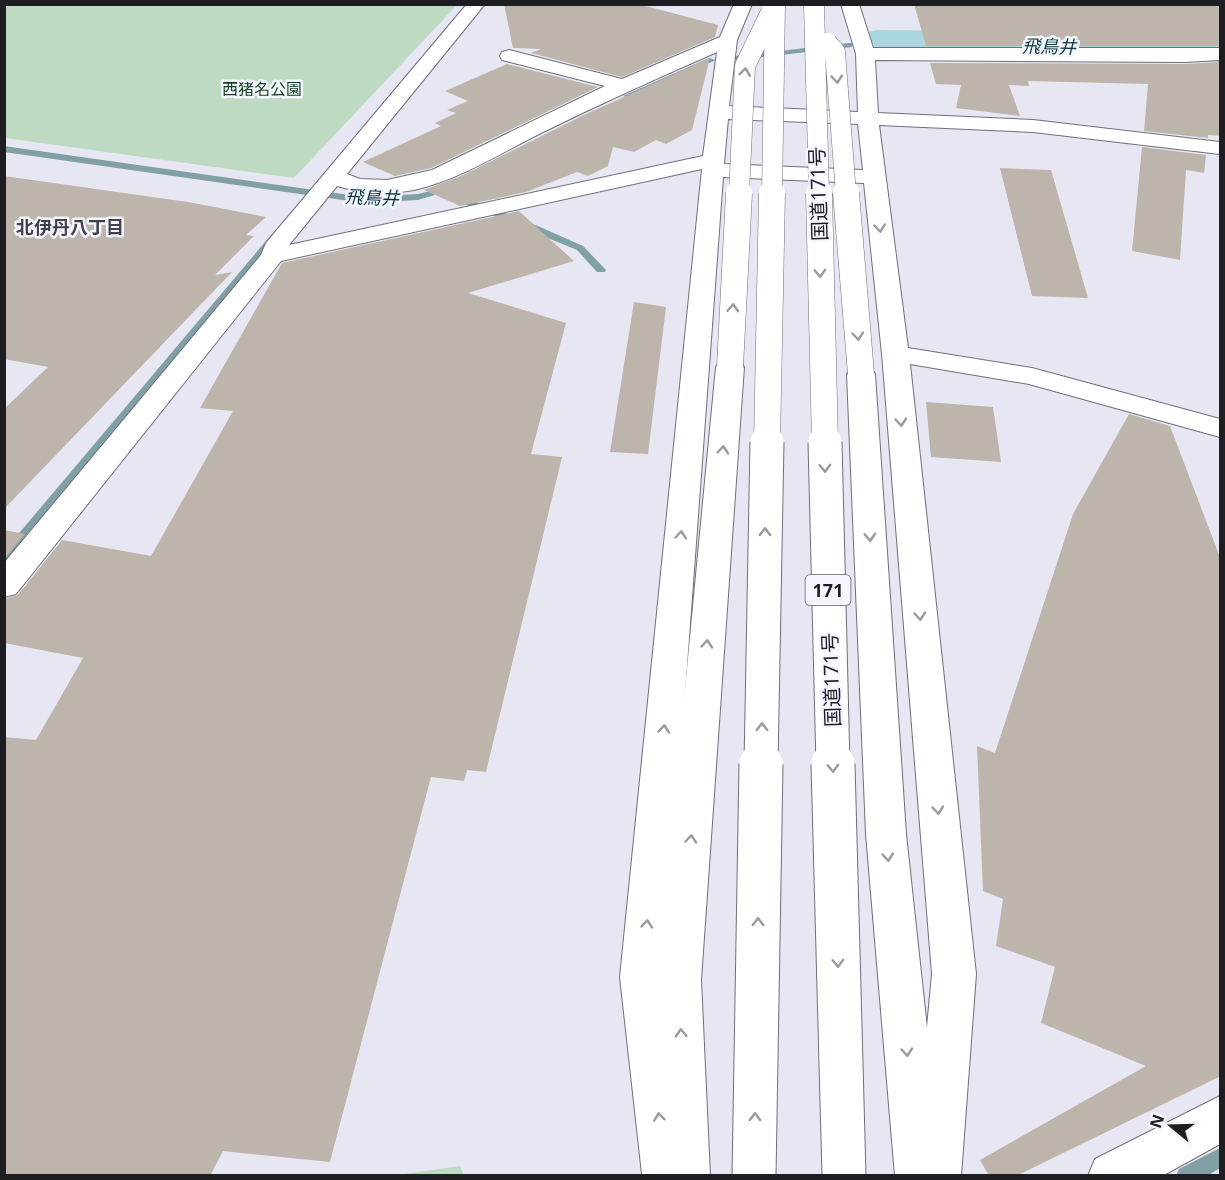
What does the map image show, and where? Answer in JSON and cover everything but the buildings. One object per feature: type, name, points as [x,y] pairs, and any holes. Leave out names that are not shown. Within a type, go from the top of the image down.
[{"type":"main road","points":[[4,586],[273,256],[274,248],[477,4]]},
{"type":"main road","points":[[666,1176],[642,977],[718,112],[728,40],[743,4]]},
{"type":"main road","points":[[686,1176],[679,980],[730,367],[745,66],[775,4]]},
{"type":"main road","points":[[754,1176],[775,4]]},
{"type":"main road","points":[[850,4],[865,54],[868,117],[894,354],[954,974],[937,1176]]},
{"type":"main road","name":"171","points":[[813,17],[835,52],[861,374],[886,834],[919,1176]]},
{"type":"main road","name":"国道171号","points":[[813,17],[844,1176]]},
{"type":"main road","points":[[326,186],[365,188],[418,183],[440,175],[624,85],[728,40]]},
{"type":"main road","points":[[865,54],[1199,56],[1221,54]]},
{"type":"main road","points":[[509,56],[624,85]]},
{"type":"main road","points":[[1199,56],[1221,71]]},
{"type":"main road","points":[[718,112],[1033,126],[1221,148]]},
{"type":"main road","points":[[273,256],[713,165],[875,177]]},
{"type":"main road","points":[[894,354],[1032,376],[1221,428]]},
{"type":"main road","points":[[1112,1176],[1221,1119]]},
{"type":"green space","name":"西猪名公園","points":[[5,4],[457,5],[294,178],[5,138]]},
{"type":"green space","points":[[460,1166],[464,1175],[397,1175]]},
{"type":"waterway","name":"飛鳥井","points":[[877,44],[1145,49],[1220,48]]},
{"type":"waterway","name":"飛鳥井","points":[[735,58],[849,45]]},
{"type":"waterway","name":"飛鳥井","points":[[627,96],[712,60]]},
{"type":"waterway","name":"飛鳥井","points":[[4,149],[364,200],[418,197],[450,189]]},
{"type":"waterway","points":[[455,197],[580,248],[601,270]]},
{"type":"waterway","points":[[4,560],[274,237]]},
{"type":"waterway","points":[[1186,1176],[1220,1158]]},
{"type":"district","name":"北伊丹八丁目","points":[[70,227]]}]
